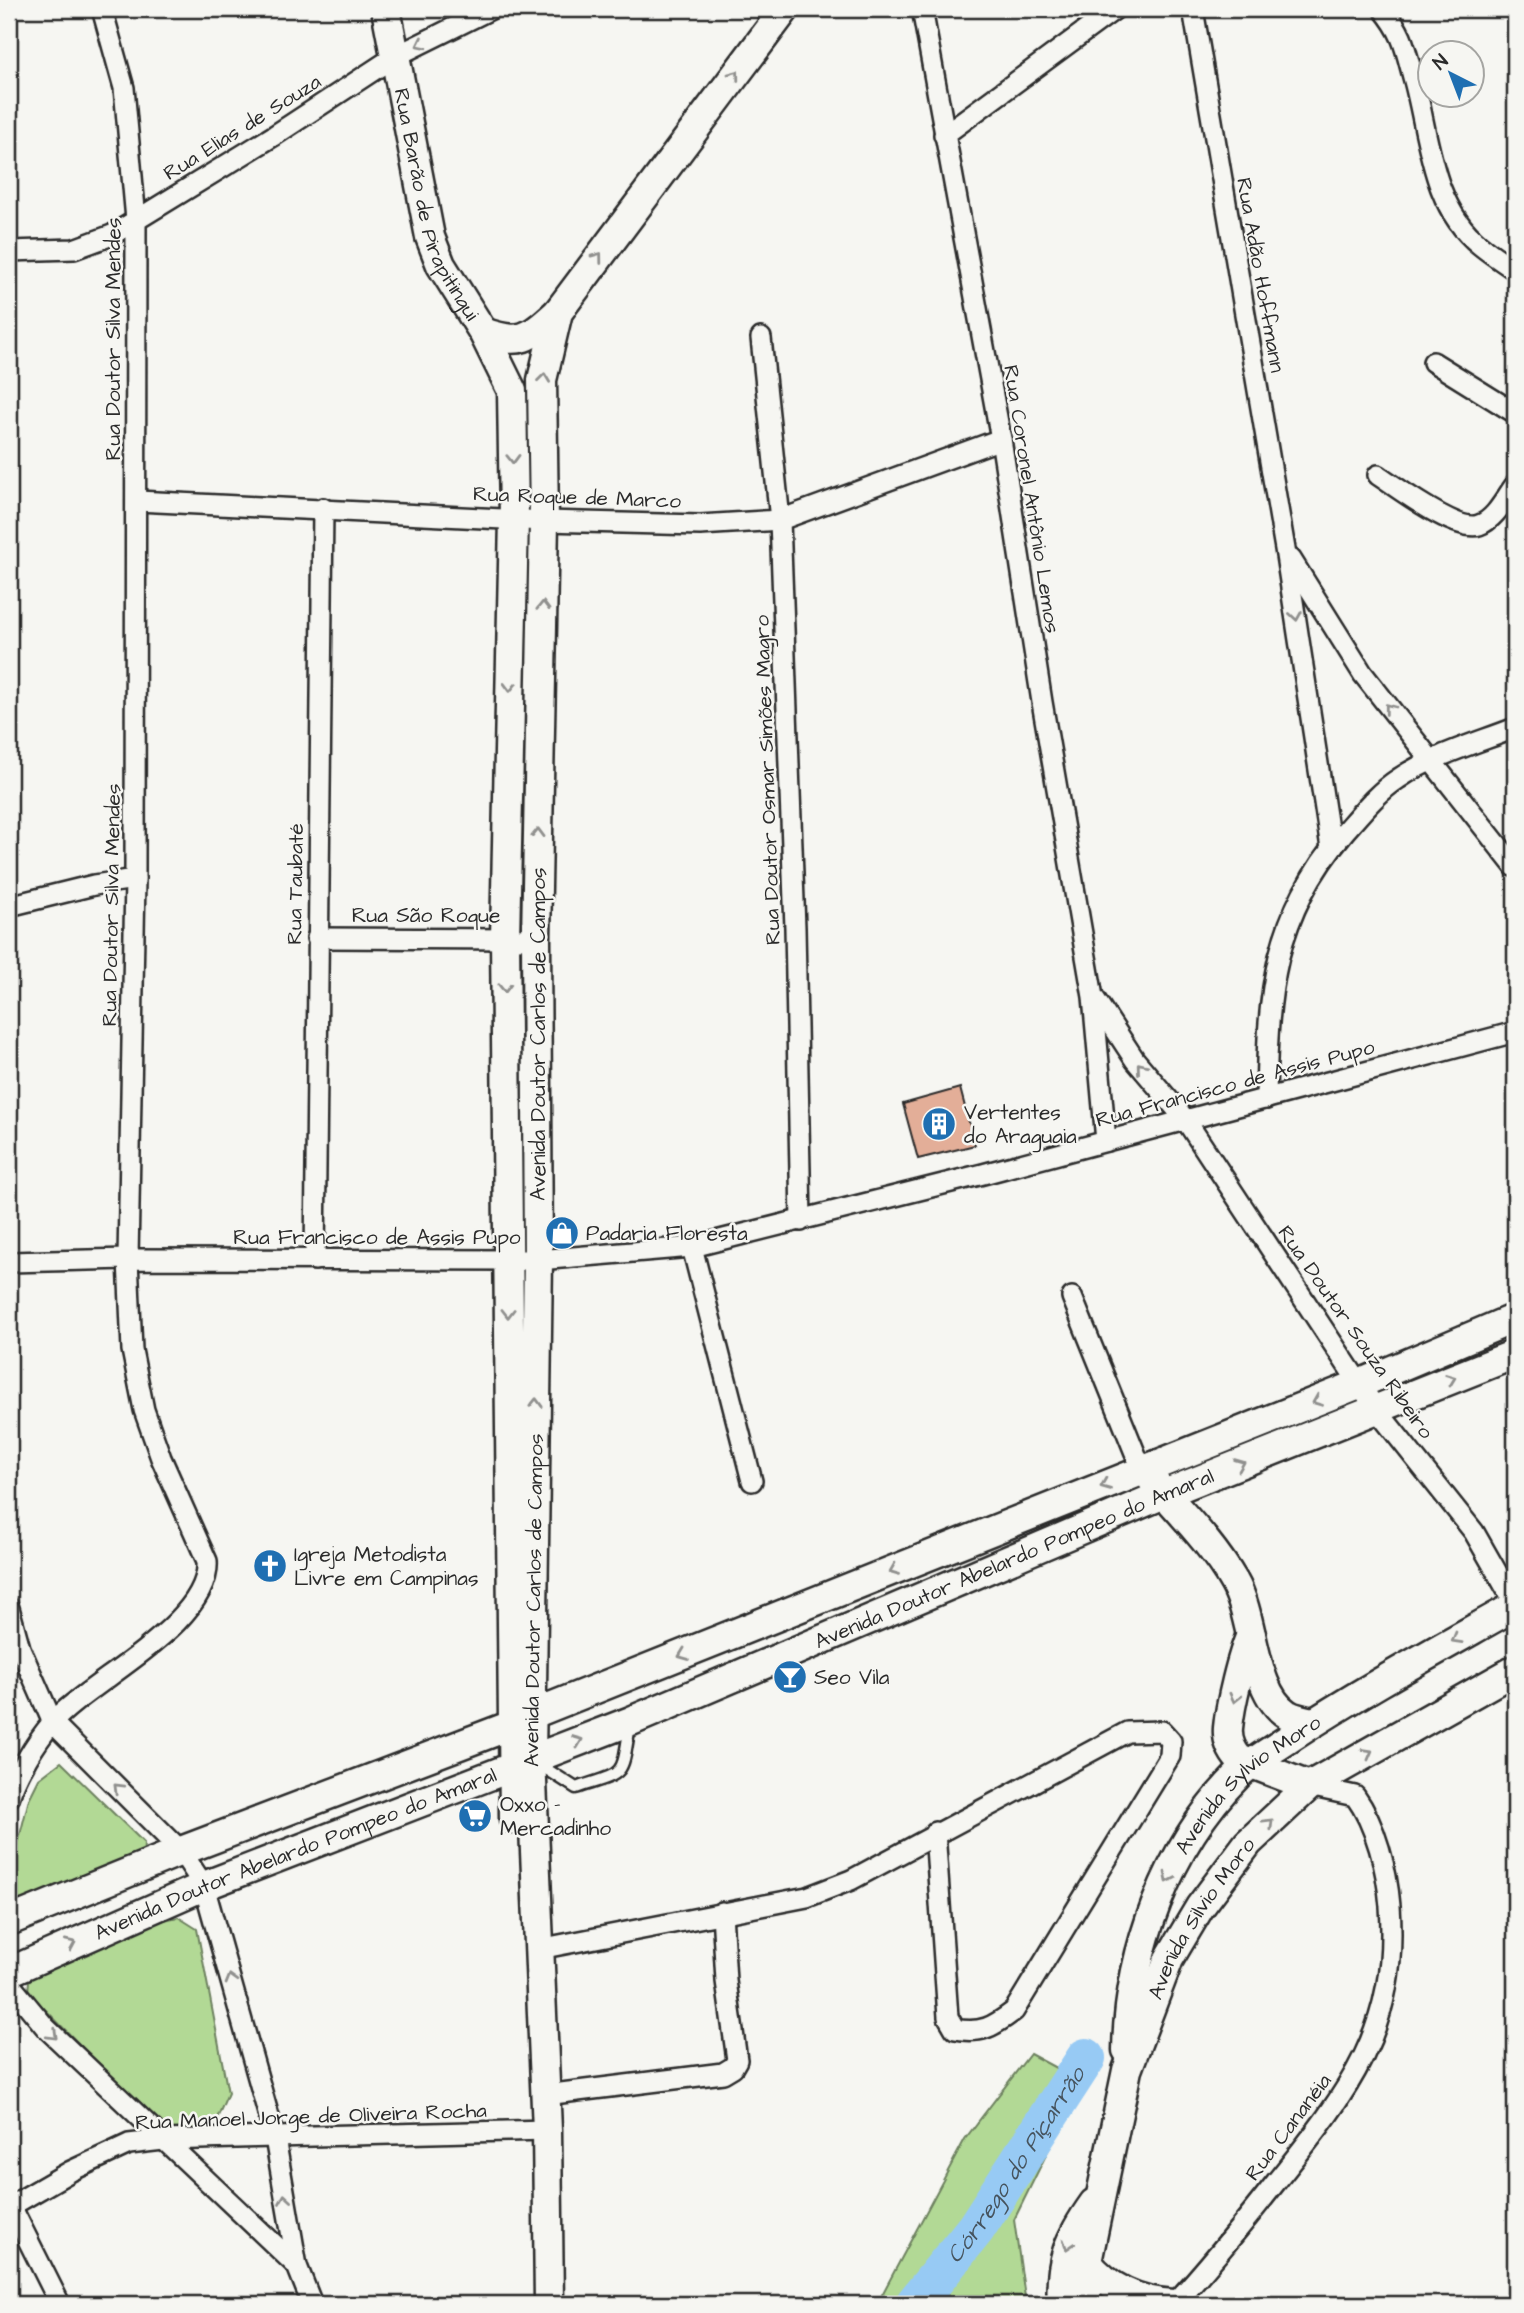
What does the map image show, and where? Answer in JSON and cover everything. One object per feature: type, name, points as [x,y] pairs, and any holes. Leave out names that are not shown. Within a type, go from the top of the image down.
[{"type":"main road","name":"Rua Barão de Pirapitingui","points":[[386,9],[430,237],[440,265],[483,332],[512,391]]},
{"type":"main road","name":"Avenida Doutor Carlos de Campos","points":[[549,2304],[521,1762],[538,1260],[536,939],[544,520],[542,380],[558,312],[785,9]]},
{"type":"main road","points":[[483,332],[509,342],[524,339],[558,312]]},
{"type":"main road","name":"Avenida Doutor Carlos de Campos","points":[[512,391],[514,518],[505,938],[508,1258],[522,1720]]},
{"type":"main road","name":"Avenida Doutor Abelardo Pompeo do Amaral","points":[[9,1921],[181,1851],[522,1720],[1359,1384],[1515,1318]]},
{"type":"main road","name":"Avenida Doutor Abelardo Pompeo do Amaral","points":[[9,1972],[204,1885],[631,1721],[1164,1494],[1515,1354]]},
{"type":"main road","points":[[1142,1469],[1234,1582],[1252,1632],[1263,1679],[1274,1702],[1288,1716],[1313,1722]]},
{"type":"main road","name":"Avenida Sylvio Moro","points":[[1127,2070],[1128,2006],[1140,1948],[1149,1921],[1185,1846],[1212,1804],[1251,1763],[1313,1722],[1515,1605]]},
{"type":"main road","points":[[799,1609],[811,1646]]},
{"type":"main road","points":[[1252,1632],[1245,1648],[1227,1729],[1231,1750],[1239,1759],[1309,1786]]},
{"type":"main road","name":"Avenida Silvio Moro","points":[[1087,2304],[1087,2262],[1127,2070],[1169,1959],[1200,1907],[1248,1843],[1309,1786],[1515,1670]]},
{"type":"main road","name":"Avenida Doutor Carlos de Campos","points":[[521,1762],[539,1949],[545,2095],[539,2130],[533,2304]]},
{"type":"main road","points":[[1062,2304],[1063,2263],[1072,2234],[1100,2195]]},
{"type":"main road","points":[[1087,2262],[1096,2273],[1120,2290],[1152,2302],[1174,2304]]},
{"type":"street","name":"Rua Doutor Silva Mendes","points":[[9,1798],[14,1782],[53,1723],[137,1657],[197,1600],[208,1574],[207,1560],[161,1458],[144,1410],[132,1350],[128,1259],[135,879],[136,220],[124,88],[102,9]]},
{"type":"street","name":"Rua Elias de Souza","points":[[9,251],[74,250],[90,246],[136,220],[394,57],[491,9]]},
{"type":"street","name":"Rua Coronel Antônio Lemos","points":[[922,9],[1001,439],[1042,702],[1093,997],[1106,1141]]},
{"type":"street","points":[[944,135],[1115,9]]},
{"type":"street","name":"Rua Adão Hoffmann","points":[[1193,9],[1285,549],[1331,848]]},
{"type":"street","points":[[1383,9],[1400,29],[1421,106],[1431,161],[1449,207],[1477,244],[1515,270]]},
{"type":"street","name":"Rua Doutor Osmar Simões Magro","points":[[761,338],[780,520],[795,914],[801,1221]]},
{"type":"street","points":[[1433,362],[1515,413]]},
{"type":"street","name":"Rua Roque de Marco","points":[[137,501],[700,525],[780,520],[1001,439]]},
{"type":"street","points":[[1378,475],[1461,526],[1478,526],[1492,517],[1515,485]]},
{"type":"street","name":"Rua Taubaté","points":[[315,1260],[323,508]]},
{"type":"street","name":"Rua Adão Hoffmann","points":[[1285,549],[1363,674],[1434,760],[1515,867]]},
{"type":"street","points":[[1266,1099],[1268,1013],[1275,963],[1306,887],[1331,848],[1365,808],[1398,779],[1434,760],[1515,728]]},
{"type":"street","points":[[9,906],[135,879]]},
{"type":"street","name":"Rua São Roque","points":[[317,938],[536,939]]},
{"type":"street","name":"Rua Coronel Antônio Lemos","points":[[1093,997],[1135,1060],[1185,1119]]},
{"type":"street","name":"Rua Francisco de Assis Pupo","points":[[9,1262],[128,1259],[538,1260],[692,1247],[801,1221],[1515,1032]]},
{"type":"street","name":"Rua Doutor Souza Ribeiro","points":[[1185,1119],[1376,1409],[1475,1532],[1515,1605]]},
{"type":"street","points":[[692,1247],[752,1481]]},
{"type":"street","points":[[1072,1297],[1142,1469]]},
{"type":"street","points":[[9,1608],[20,1648],[53,1723],[181,1851],[204,1885],[275,2138],[297,2266],[312,2304]]},
{"type":"street","points":[[539,1949],[807,1897],[851,1880],[935,1832],[1127,1732],[1163,1731],[1171,1741],[1170,1756],[1014,2011],[992,2027],[975,2033],[955,2029],[947,2017],[935,1832]]},
{"type":"street","name":"Rua Cananéia","points":[[1174,2304],[1209,2266],[1336,2107],[1363,2062],[1390,1973],[1389,1891],[1382,1859],[1365,1810],[1355,1796],[1309,1786]]},
{"type":"street","points":[[545,2095],[710,2075],[733,2067],[737,2060],[726,1981],[722,1912]]},
{"type":"street","points":[[9,1983],[46,2028],[297,2266]]},
{"type":"street","name":"Rua Manoel Jorge de Oliveira Rocha","points":[[10,2206],[71,2171],[129,2144],[163,2140],[539,2130]]},
{"type":"street","points":[[10,2206],[60,2304]]},
{"type":"lane","points":[[521,1762],[576,1788],[617,1774],[623,1768],[631,1721]]},
{"type":"green space","points":[[61,1762],[144,1843],[143,1860],[17,1913],[14,1859],[29,1799],[39,1779]]},
{"type":"green space","points":[[178,1917],[197,1929],[228,2093],[216,2121],[196,2130],[178,2131],[157,2123],[28,1992],[29,1981],[38,1971],[164,1920]]},
{"type":"green space","points":[[1030,2054],[1082,2082],[1014,2220],[1026,2304],[877,2304],[965,2139]]},
{"type":"building","name":"Vertentes do Araguaia","points":[[960,1088],[975,1145],[918,1159],[903,1104]]},
{"type":"waterway","name":"Córrego do Piçarrão","points":[[915,2304],[976,2228],[1086,2058]]},
{"type":"place","name":"Vertentes do Araguaia","points":[[939,1124]]},
{"type":"place","name":"Padaria Floresta","points":[[562,1233]]},
{"type":"place","name":"Igreja Metodista Livre em Campinas","points":[[270,1566]]},
{"type":"place","name":"Seo Vila","points":[[790,1677]]},
{"type":"place","name":"Oxxo - Mercadinho","points":[[475,1816]]}]
